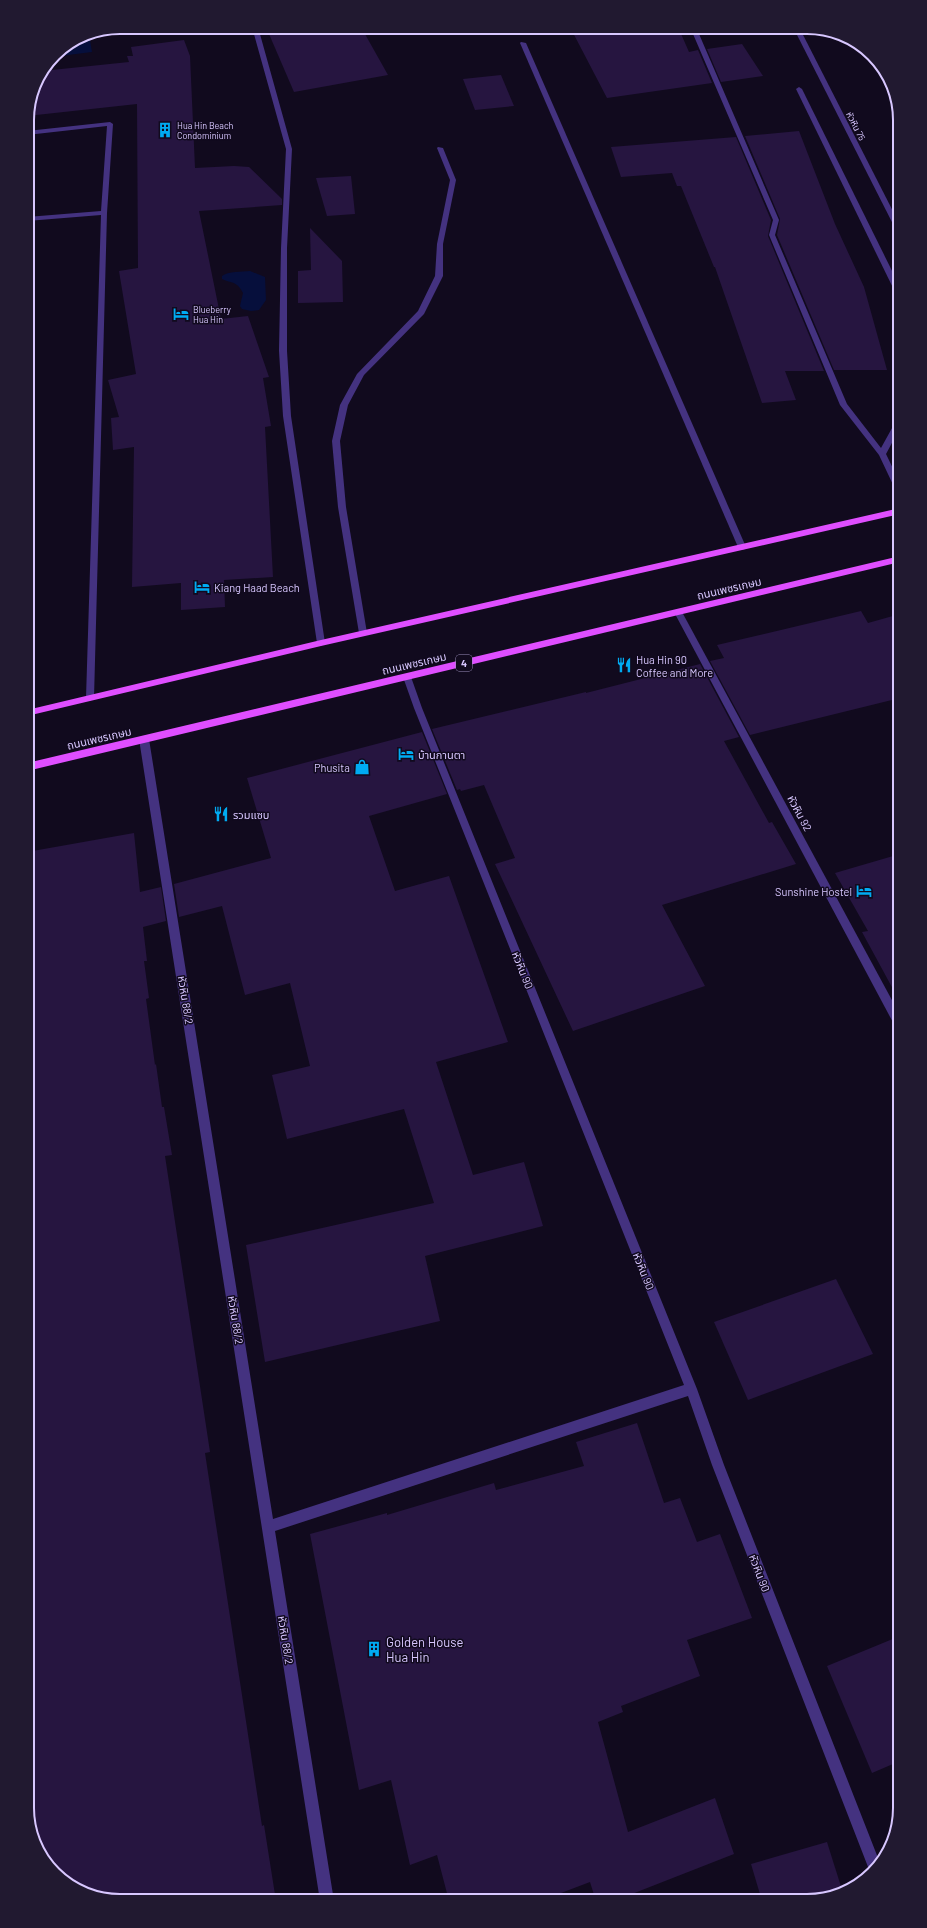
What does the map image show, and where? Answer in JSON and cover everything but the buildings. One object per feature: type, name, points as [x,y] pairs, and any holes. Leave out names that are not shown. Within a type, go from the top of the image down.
[{"type":"main road","points":[[34,711],[363,633],[893,513]]},
{"type":"main road","name":"ถนนเพชรเกษม","points":[[34,765],[893,561]]},
{"type":"street","points":[[257,34],[289,148],[284,248],[283,351],[287,416],[320,643]]},
{"type":"street","points":[[697,34],[776,220],[772,235],[844,405],[882,454],[893,477]]},
{"type":"street","name":"หัวหิน 75","points":[[800,34],[893,218]]},
{"type":"street","points":[[523,43],[742,547]]},
{"type":"street","points":[[799,89],[893,280]]},
{"type":"street","points":[[34,132],[110,124],[104,213],[90,698]]},
{"type":"street","points":[[363,633],[342,507],[336,441],[344,405],[361,374],[421,312],[439,276],[440,244],[453,180],[440,148]]},
{"type":"street","points":[[34,218],[104,213]]},
{"type":"street","points":[[882,454],[893,434]]},
{"type":"street","name":"หัวหิน 92","points":[[678,612],[893,1011]]},
{"type":"street","name":"หัวหิน 90","points":[[407,677],[418,708],[691,1389],[720,1472],[873,1863]]},
{"type":"street","name":"หัวหิน 88/2","points":[[144,739],[326,1894]]},
{"type":"street","points":[[269,1526],[691,1389]]},
{"type":"shaded area","points":[[90,40],[92,52],[62,56],[82,43]]},
{"type":"shaded area","points":[[250,271],[265,277],[266,300],[259,310],[251,311],[242,309],[240,306],[243,293],[236,284],[222,279],[222,276],[228,273]]},
{"type":"place","name":"Hua Hin Beach Condominium","points":[[165,130]]},
{"type":"place","name":"Blueberry Hua Hin","points":[[181,314]]},
{"type":"place","name":"Kiang Haad Beach","points":[[202,587]]},
{"type":"place","name":"Hua Hin 90 Coffee and More","points":[[624,665]]},
{"type":"place","name":"บ้านกานตา","points":[[406,754]]},
{"type":"place","name":"Phusita","points":[[362,767]]},
{"type":"place","name":"รวมแซบ","points":[[221,814]]},
{"type":"place","name":"Sunshine Hostel","points":[[864,891]]},
{"type":"place","name":"Golden House Hua Hin","points":[[374,1649]]}]
